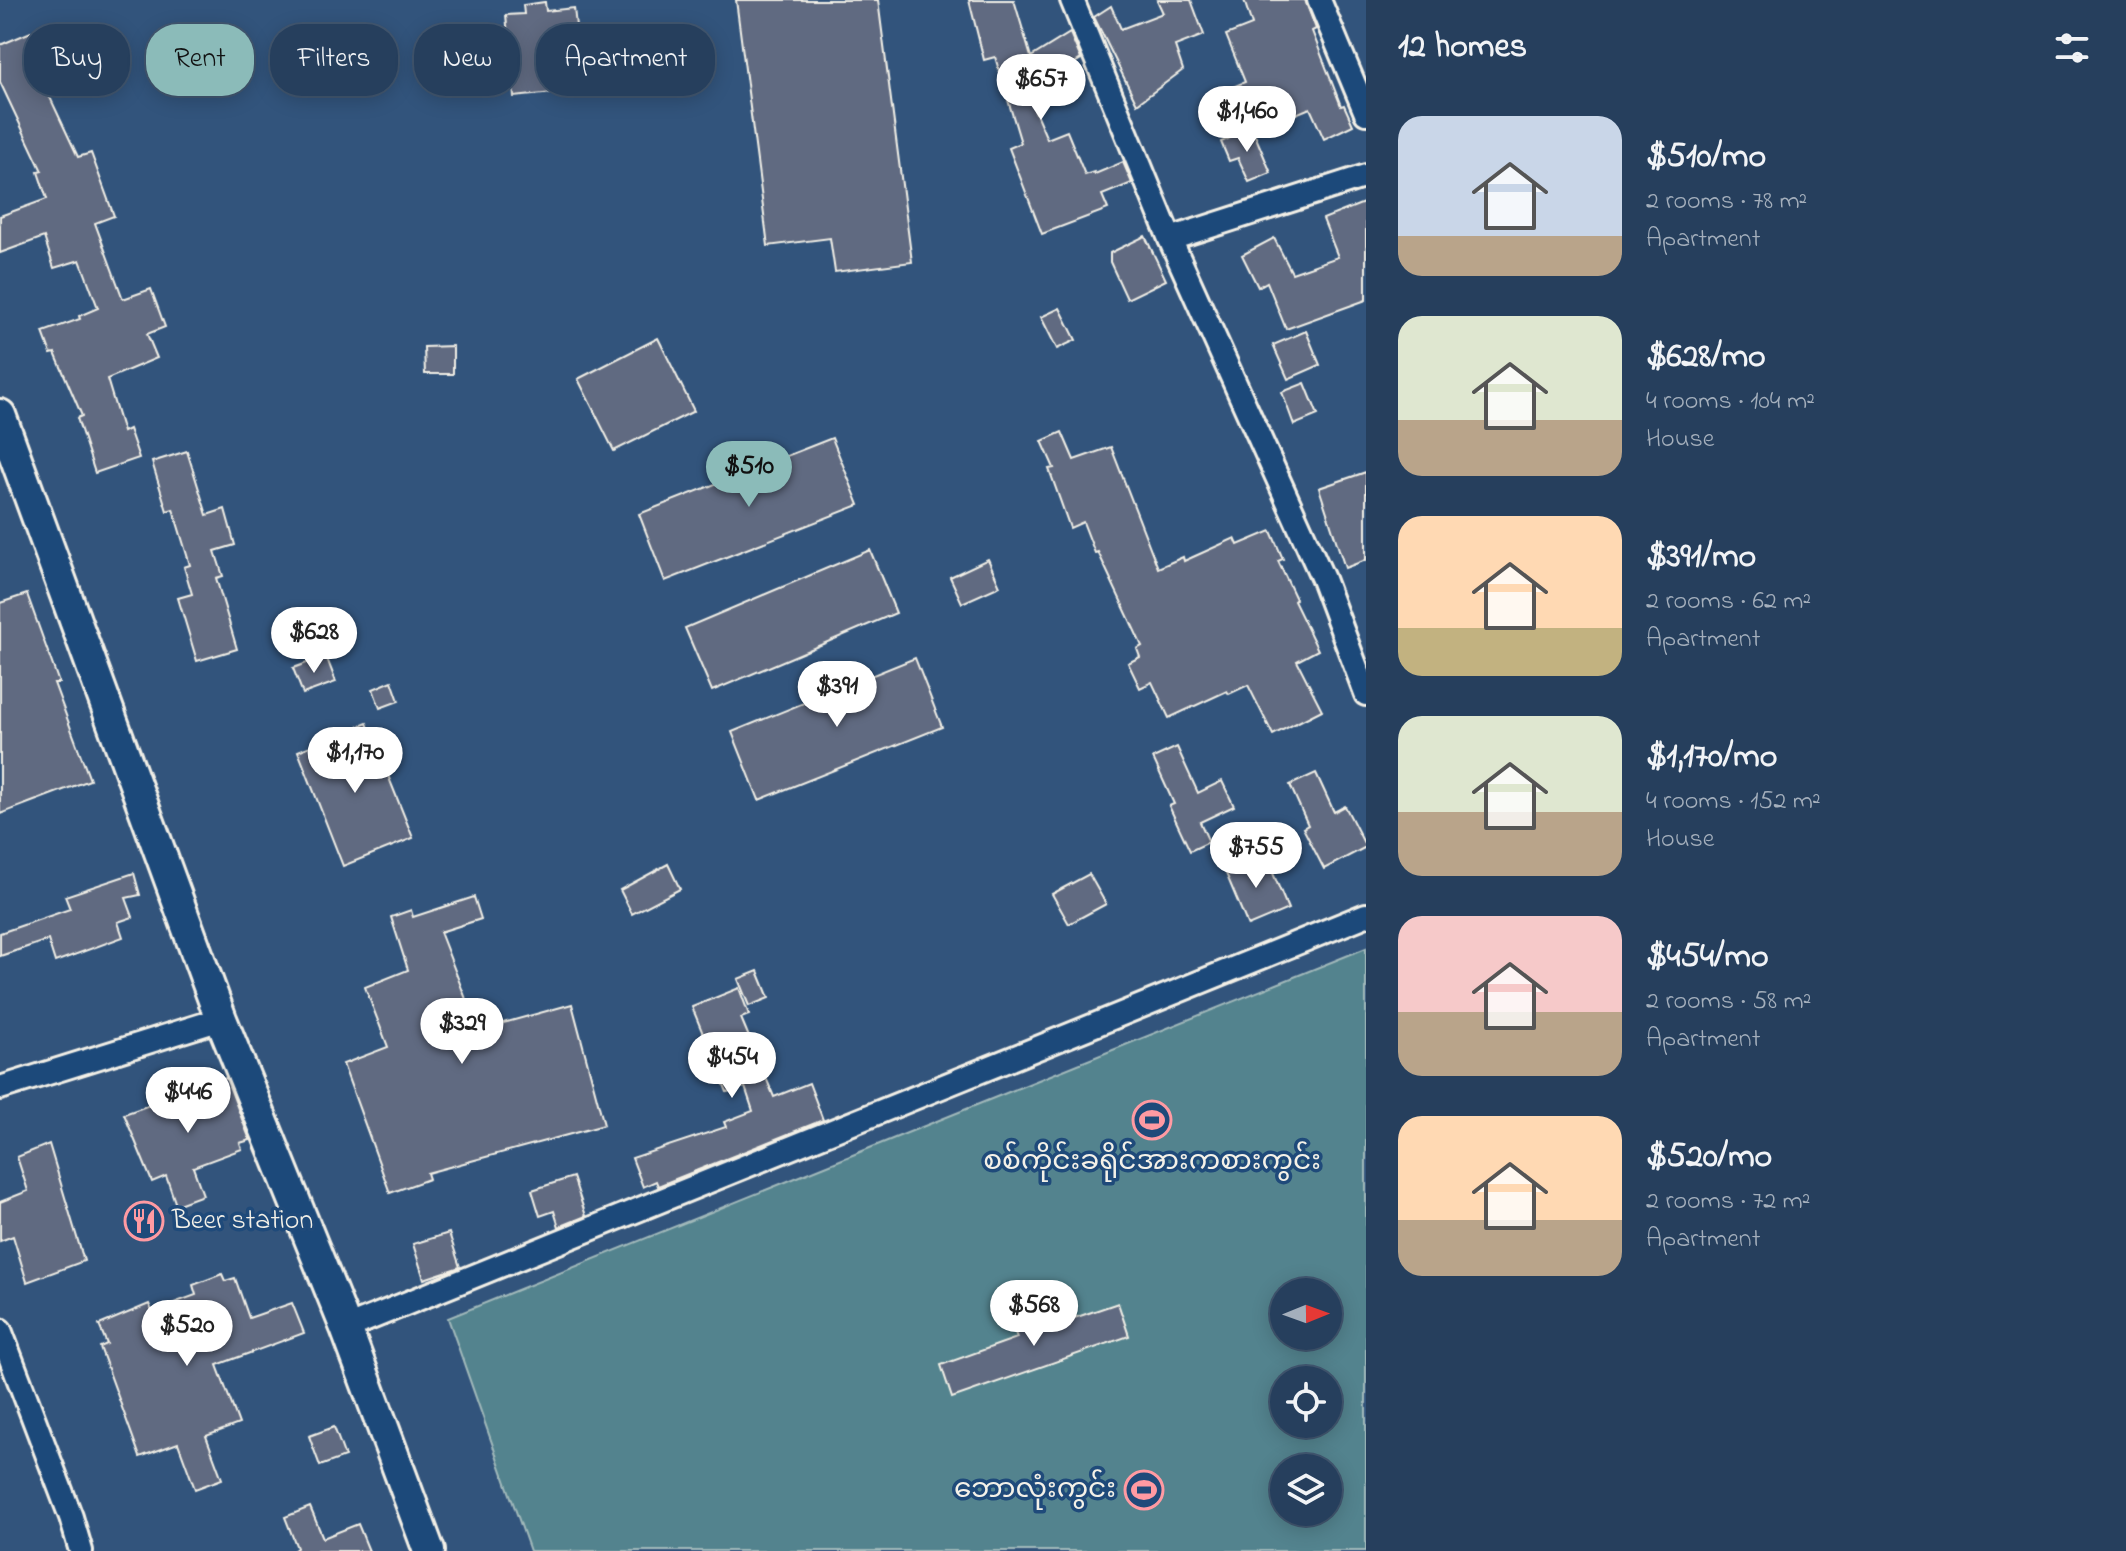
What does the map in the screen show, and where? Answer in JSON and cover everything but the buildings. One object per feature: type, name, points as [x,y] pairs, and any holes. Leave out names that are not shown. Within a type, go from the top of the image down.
[{"type":"street","points":[[1072,0],[1170,239],[1323,579],[1366,694]]},
{"type":"street","points":[[1319,0],[1366,113]]},
{"type":"street","points":[[1170,239],[1366,176]]},
{"type":"street","points":[[0,415],[221,1019],[346,1328],[429,1551]]},
{"type":"street","points":[[346,1328],[1366,915]]},
{"type":"street","points":[[0,1088],[221,1019]]},
{"type":"street","points":[[0,1330],[81,1551]]},
{"type":"green space","name":"စစ်ကိုင်းခရိုင်အားကစားကွင်း","points":[[1366,948],[1366,1551],[530,1551],[448,1318]]},
{"type":"place","name":"စစ်ကိုင်းခရိုင်အားကစားကွင်း","points":[[1152,1120]]},
{"type":"place","name":"Beer station","points":[[144,1221]]},
{"type":"place","name":"ဘောလုံးကွင်း","points":[[1144,1490]]}]
